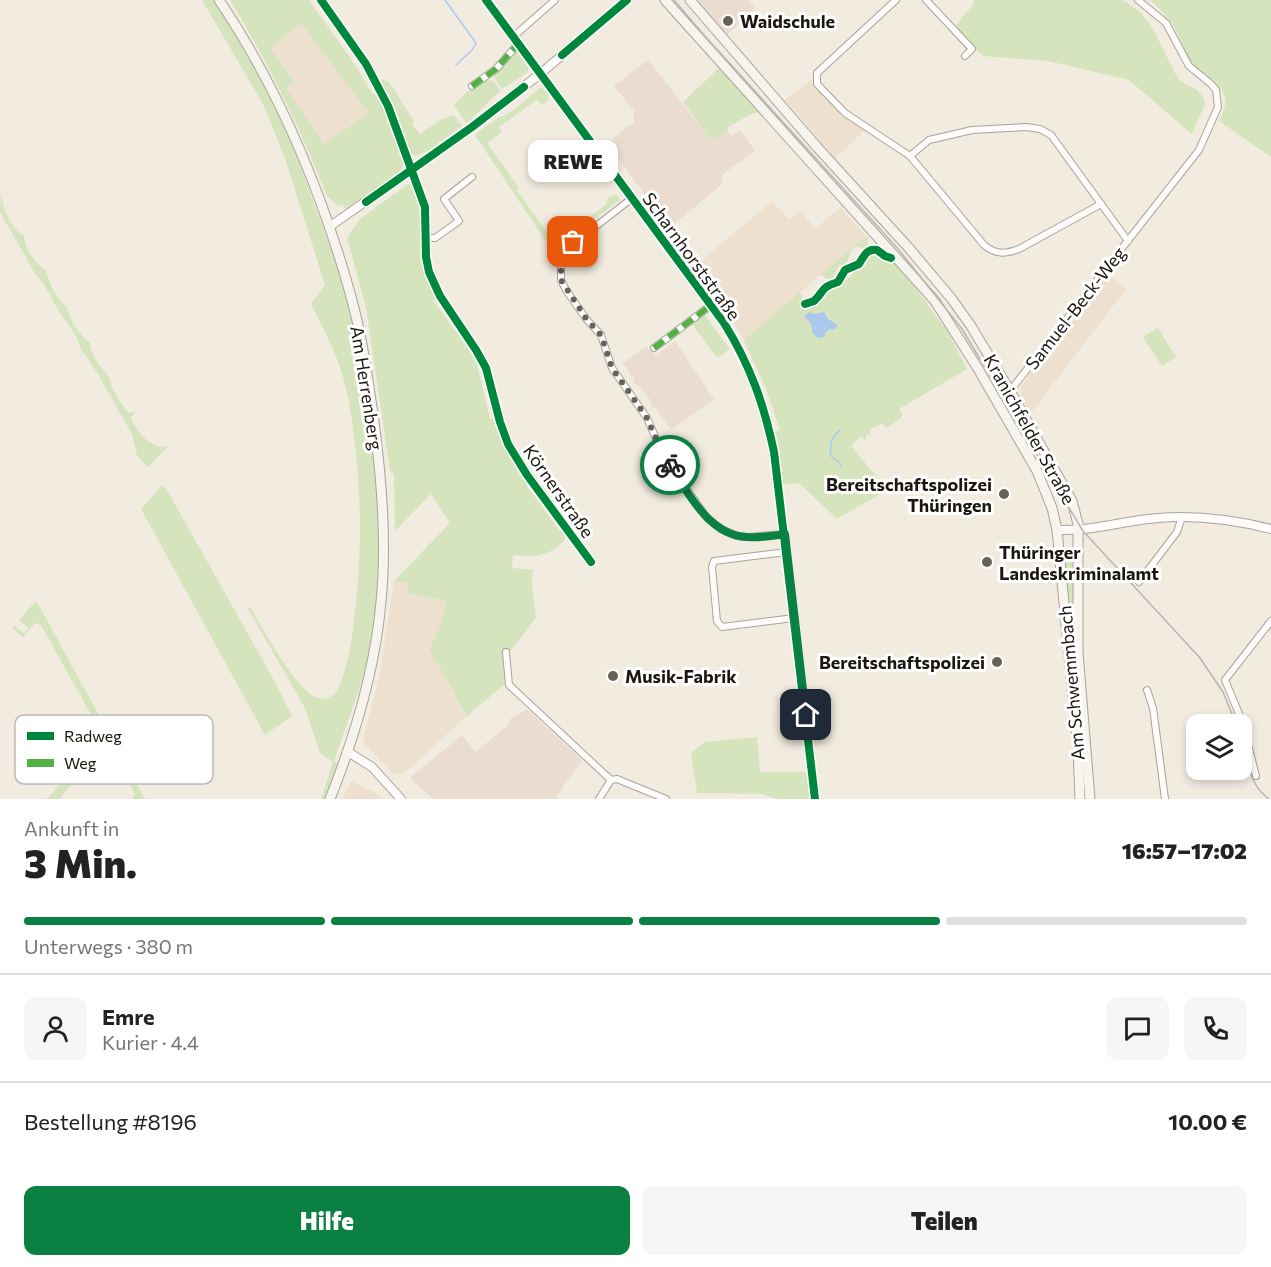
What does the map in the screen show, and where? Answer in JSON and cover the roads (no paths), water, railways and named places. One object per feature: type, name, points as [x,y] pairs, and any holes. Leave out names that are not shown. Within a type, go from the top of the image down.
[{"type":"main road","name":"Am Herrenberg","points":[[219,0],[279,102],[329,227],[350,292],[366,369],[377,446],[383,532],[383,585],[376,643],[366,692],[348,752],[330,799]]},
{"type":"main road","name":"Kranichfelder Straße","points":[[665,0],[920,283],[949,321],[1041,478],[1057,530]]},
{"type":"main road","name":"Kranichfelder Straße","points":[[690,0],[951,298],[971,326],[1010,391],[1072,501],[1078,531]]},
{"type":"main road","name":"Samuel-Beck-Weg","points":[[996,400],[1010,391]]},
{"type":"main road","name":"Am Schwemmbach","points":[[1057,530],[1090,799]]},
{"type":"main road","name":"Am Schwemmbach","points":[[1078,531],[1080,799]]},
{"type":"street","name":"Körnerstraße","points":[[321,0],[346,34],[379,88],[425,207],[426,257],[431,278],[486,368],[508,444],[523,470],[591,562]]},
{"type":"street","name":"Scharnhorststraße","points":[[486,0],[738,346],[761,398],[774,452],[815,799]]},
{"type":"street","points":[[513,37],[555,0]]},
{"type":"street","points":[[329,227],[472,127],[540,74],[627,0]]},
{"type":"street","points":[[896,0],[817,73],[817,84],[845,113],[910,156],[984,245],[996,253],[1009,253],[1019,249],[1101,204]]},
{"type":"street","points":[[926,0],[972,49],[964,56]]},
{"type":"street","name":"Samuel-Beck-Weg","points":[[1010,391],[1202,145],[1217,112],[1219,102],[1214,88],[1189,66],[1166,23],[1138,0]]},
{"type":"street","points":[[472,86],[492,77],[518,44]]},
{"type":"street","points":[[910,156],[929,140],[969,131],[1040,129],[1051,135],[1128,241]]},
{"type":"street","points":[[426,238],[435,238],[459,220],[444,199],[472,177]]},
{"type":"street","points":[[631,199],[568,248],[561,262],[561,280],[587,320],[601,335],[612,368],[647,418],[663,455],[707,518],[721,529],[737,536],[785,534]]},
{"type":"street","name":"Scharnhorststraße","points":[[654,348],[710,306]]},
{"type":"street","points":[[1139,582],[1177,532],[1182,517]]},
{"type":"street","points":[[1078,531],[1148,519],[1182,517],[1219,519],[1271,529]]},
{"type":"street","name":"Kranichfelder Straße","points":[[1057,530],[1078,531]]},
{"type":"street","points":[[787,550],[714,561],[712,567],[717,621],[722,627],[794,618]]},
{"type":"street","points":[[1256,776],[1242,721],[1225,680],[1271,621]]},
{"type":"street","points":[[506,652],[509,685],[611,780]]},
{"type":"street","points":[[1147,690],[1153,708],[1165,799]]},
{"type":"street","points":[[348,752],[372,767],[401,799]]},
{"type":"street","points":[[599,799],[611,780],[617,779],[666,799]]},
{"type":"water","points":[[809,312],[814,314],[824,312],[828,319],[838,325],[834,330],[830,329],[826,332],[824,337],[818,338],[812,333],[811,324],[804,317]]},
{"type":"waterway","points":[[445,0],[476,43],[456,65]]},
{"type":"waterway","points":[[840,430],[832,441],[830,452],[841,467]]},
{"type":"tram line","points":[[674,0],[899,250],[962,329],[1083,531],[1200,658],[1223,692],[1232,714]]},
{"type":"tram line","points":[[1252,776],[1262,793],[1269,799]]},
{"type":"place","name":"Waidschule","points":[[728,21]]},
{"type":"place","name":"REWE","points":[[573,242]]},
{"type":"place","name":"Bereitschaftspolizei Thüringen","points":[[1004,494]]},
{"type":"place","name":"Thüringer Landeskriminalamt","points":[[987,562]]},
{"type":"place","name":"Bereitschaftspolizei","points":[[997,662]]},
{"type":"place","name":"Musik-Fabrik","points":[[613,676]]}]
